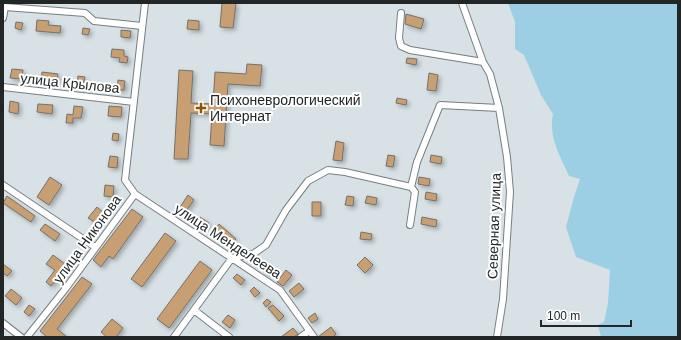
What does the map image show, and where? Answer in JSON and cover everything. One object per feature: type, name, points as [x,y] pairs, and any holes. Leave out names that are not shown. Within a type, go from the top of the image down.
[{"type":"street","name":"улица Никонова","points":[[27,337],[134,194],[125,180],[145,3]]},
{"type":"street","name":"Северная улица","points":[[462,3],[490,74],[499,108],[507,157],[510,192],[503,299],[497,337]]},
{"type":"street","points":[[3,18],[5,7],[85,13],[94,21],[142,26]]},
{"type":"street","points":[[401,12],[399,38],[401,46],[410,50],[484,62]]},
{"type":"street","name":"улица Крылова","points":[[3,88],[134,102]]},
{"type":"street","points":[[411,187],[417,162],[440,105],[499,108]]},
{"type":"street","points":[[174,337],[232,258],[253,254],[266,246],[286,210],[308,181],[328,170],[345,172],[411,187],[415,192],[410,225]]},
{"type":"street","points":[[3,185],[95,247]]},
{"type":"street","name":"улица Менделеева","points":[[134,194],[280,290],[314,337]]},
{"type":"street","points":[[194,310],[229,337]]},
{"type":"street","points":[[3,323],[21,337]]},
{"type":"street","points":[[301,337],[310,331]]},
{"type":"shaded area","points":[[508,3],[678,3],[678,337],[601,337],[598,325],[604,322],[608,303],[610,270],[576,257],[566,227],[580,179],[569,176],[553,138],[553,114],[541,95],[524,55],[515,49],[515,22]]},
{"type":"building","points":[[222,3],[236,3],[233,28],[220,27]]},
{"type":"building","points":[[406,14],[424,19],[421,29],[405,24]]},
{"type":"building","points":[[37,20],[49,21],[48,25],[61,26],[60,33],[36,31]]},
{"type":"building","points":[[188,20],[199,21],[199,30],[187,29]]},
{"type":"building","points":[[16,22],[23,23],[21,30],[15,28]]},
{"type":"building","points":[[83,28],[90,29],[88,35],[82,34]]},
{"type":"building","points":[[121,30],[131,31],[130,38],[121,37]]},
{"type":"building","points":[[112,49],[124,50],[124,56],[128,57],[127,63],[119,62],[120,58],[111,57]]},
{"type":"building","points":[[407,58],[417,59],[416,65],[406,63]]},
{"type":"building","points":[[247,64],[262,65],[260,86],[228,84],[224,146],[210,145],[212,114],[191,113],[188,159],[174,159],[179,70],[193,71],[191,103],[213,104],[215,72],[246,74]]},
{"type":"building","points":[[12,69],[23,70],[22,79],[10,78]]},
{"type":"building","points":[[42,72],[58,74],[57,82],[41,80]]},
{"type":"building","points":[[429,73],[438,75],[436,91],[427,90]]},
{"type":"building","points":[[78,76],[85,77],[83,87],[77,86]]},
{"type":"building","points":[[118,80],[125,81],[124,90],[117,90]]},
{"type":"building","points":[[397,98],[407,100],[406,105],[396,103]]},
{"type":"building","points":[[10,101],[19,103],[18,114],[9,112]]},
{"type":"building","points":[[38,104],[53,105],[52,114],[37,112]]},
{"type":"building","points":[[74,106],[83,107],[81,118],[73,118],[73,123],[66,123],[67,114],[73,115]]},
{"type":"building","points":[[109,106],[122,107],[121,117],[108,116]]},
{"type":"building","points":[[113,133],[119,134],[118,141],[112,140]]},
{"type":"building","points":[[336,141],[344,143],[342,161],[333,160]]},
{"type":"building","points":[[388,155],[395,156],[393,167],[386,166]]},
{"type":"building","points":[[431,155],[442,157],[441,164],[430,162]]},
{"type":"building","points":[[110,156],[118,157],[117,168],[108,167]]},
{"type":"building","points":[[50,177],[62,185],[49,205],[37,197]]},
{"type":"building","points":[[419,177],[430,179],[429,186],[418,184]]},
{"type":"building","points":[[105,185],[114,186],[113,197],[104,196]]},
{"type":"building","points":[[426,192],[437,194],[436,201],[425,199]]},
{"type":"building","points":[[188,195],[194,200],[186,211],[180,207]]},
{"type":"building","points":[[7,196],[35,216],[31,222],[3,203]]},
{"type":"building","points":[[347,196],[354,197],[353,206],[345,205]]},
{"type":"building","points":[[367,196],[377,198],[376,205],[365,203]]},
{"type":"building","points":[[312,202],[321,202],[321,216],[312,216]]},
{"type":"building","points":[[97,207],[104,213],[96,223],[88,218]]},
{"type":"building","points":[[132,209],[143,217],[113,259],[109,256],[101,267],[93,260]]},
{"type":"building","points":[[200,217],[209,223],[205,228],[197,222]]},
{"type":"building","points":[[422,217],[437,220],[436,227],[421,224]]},
{"type":"building","points":[[45,224],[60,234],[55,241],[40,230]]},
{"type":"building","points":[[219,224],[236,239],[231,245],[213,233]]},
{"type":"building","points":[[361,232],[372,234],[371,240],[360,239]]},
{"type":"building","points":[[165,233],[176,241],[142,287],[131,279]]},
{"type":"building","points":[[53,255],[69,267],[62,276],[60,274],[51,286],[46,282],[55,270],[46,264]]},
{"type":"building","points":[[365,257],[373,265],[365,273],[357,265]]},
{"type":"building","points":[[200,261],[212,270],[169,328],[157,319]]},
{"type":"building","points":[[267,263],[272,267],[268,274],[262,270]]},
{"type":"building","points":[[3,264],[12,271],[7,276],[3,273]]},
{"type":"building","points":[[286,270],[292,275],[283,286],[277,282]]},
{"type":"building","points":[[237,274],[245,280],[241,285],[233,278]]},
{"type":"building","points":[[82,277],[92,284],[57,329],[67,337],[47,337],[40,331]]},
{"type":"building","points":[[299,283],[304,289],[294,297],[289,291]]},
{"type":"building","points":[[254,287],[260,293],[255,297],[250,291]]},
{"type":"building","points":[[11,289],[22,298],[16,305],[5,296]]},
{"type":"building","points":[[267,299],[271,302],[266,307],[263,303]]},
{"type":"building","points":[[29,305],[35,309],[29,316],[24,312]]},
{"type":"building","points":[[273,305],[284,316],[279,321],[268,308]]},
{"type":"building","points":[[315,313],[318,319],[312,323],[308,318]]},
{"type":"building","points":[[228,315],[235,320],[230,328],[222,322]]},
{"type":"building","points":[[112,319],[123,328],[116,337],[107,337],[101,332]]},
{"type":"building","points":[[331,327],[336,334],[333,337],[318,337]]},
{"type":"building","points":[[293,328],[298,334],[294,337],[281,337]]},
{"type":"place","name":"Психоневрологический Интернат","points":[[201,108]]}]
